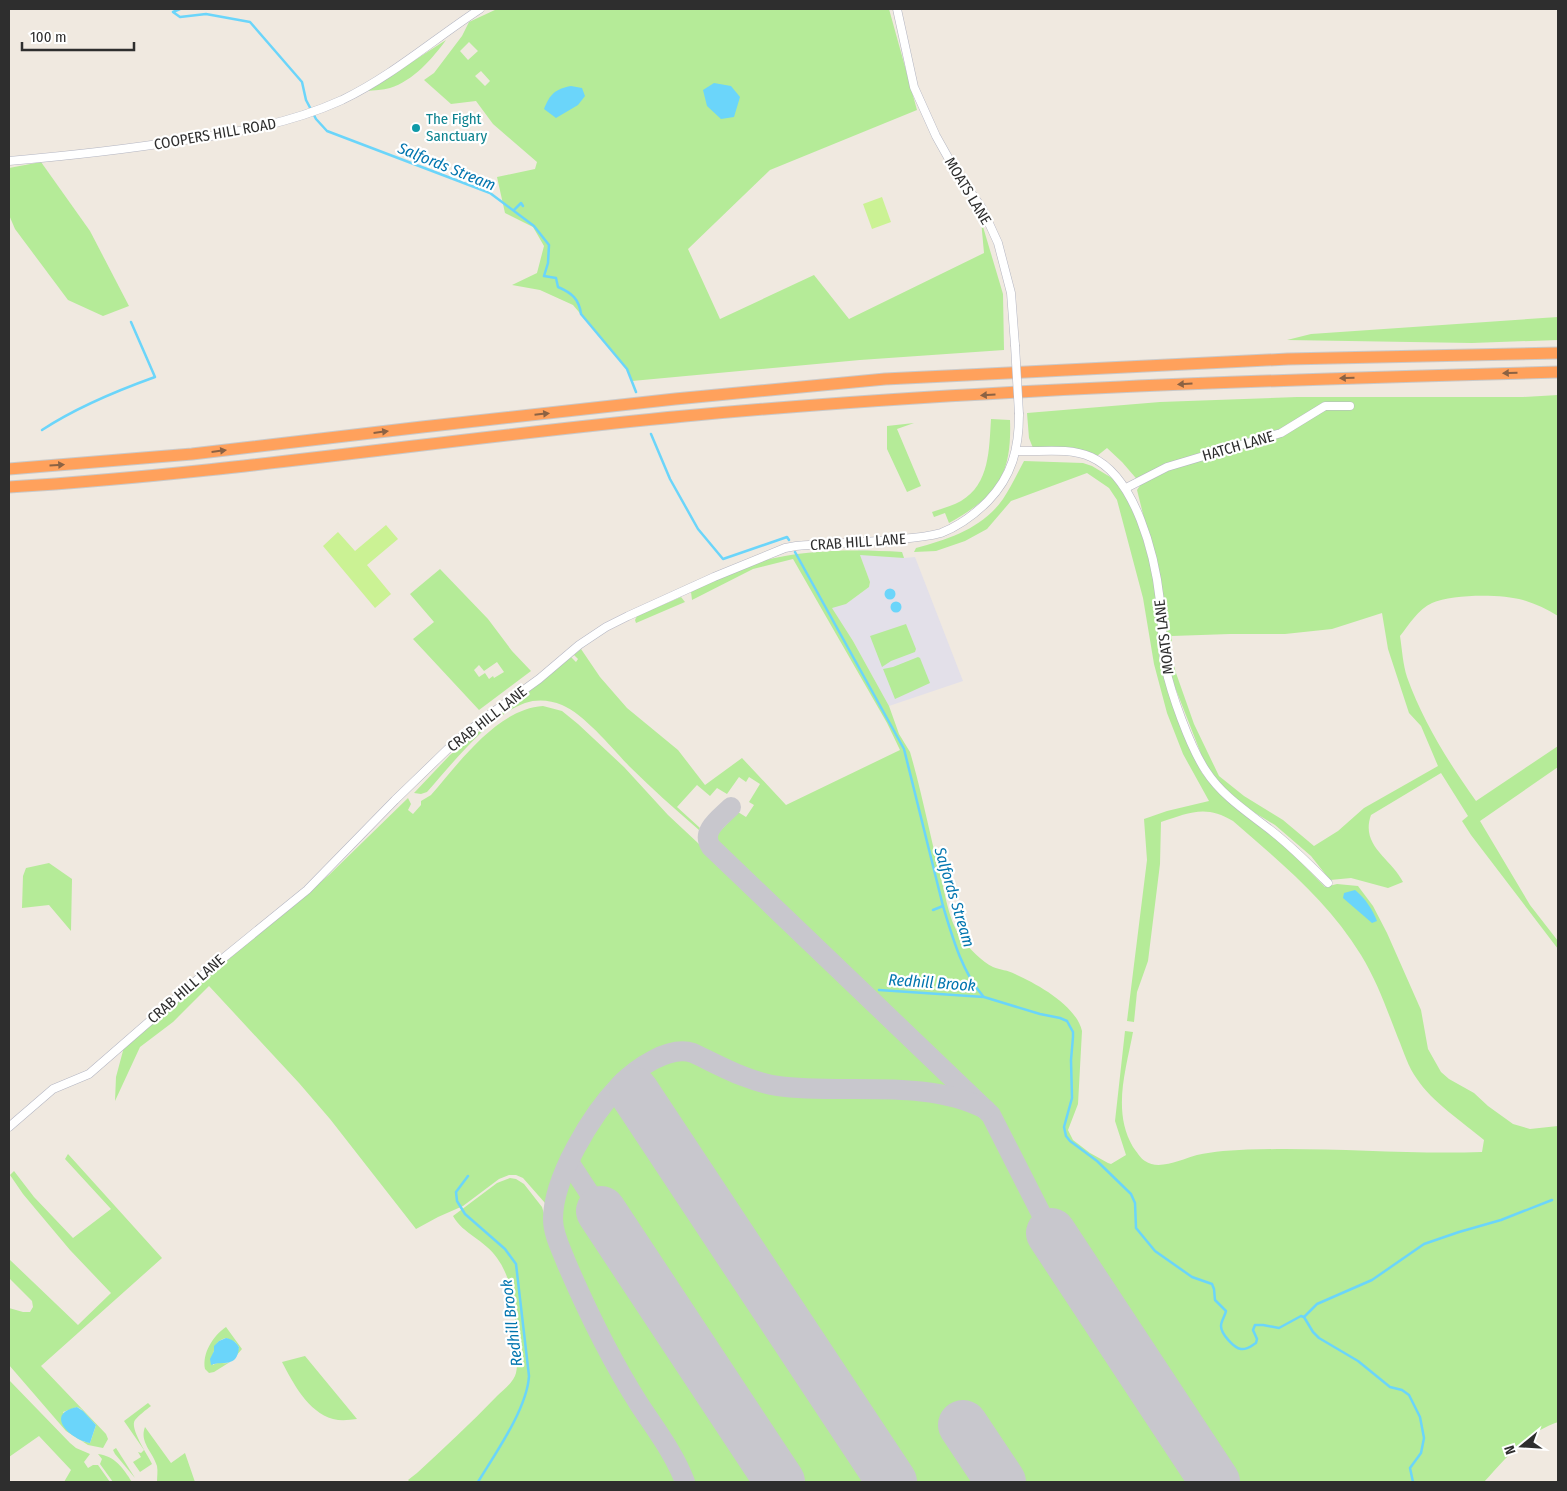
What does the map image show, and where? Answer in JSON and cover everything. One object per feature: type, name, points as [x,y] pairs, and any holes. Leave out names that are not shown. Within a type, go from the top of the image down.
[{"type":"highway","points":[[9,469],[192,454],[490,419],[885,379],[1269,360],[1558,353]]},
{"type":"highway","points":[[9,488],[191,472],[681,416],[883,399],[1285,380],[1558,372]]},
{"type":"street","name":"COOPERS HILL ROAD","points":[[9,161],[140,147],[275,125],[342,100],[380,79],[480,9]]},
{"type":"street","name":"MOATS LANE","points":[[897,9],[914,86],[936,136],[955,170],[982,208],[998,243],[1011,293],[1019,414],[1018,438]]},
{"type":"street","name":"HATCH LANE","points":[[1126,488],[1167,467],[1281,433],[1325,406],[1350,406]]},
{"type":"street","name":"CRAB HILL LANE","points":[[9,1127],[53,1089],[89,1074],[205,973],[307,890],[455,742],[539,679],[591,636],[628,616],[714,577],[785,548],[922,537],[951,528],[970,517],[993,495],[1008,473],[1016,451],[1018,438]]},
{"type":"street","name":"MOATS LANE","points":[[1016,451],[1058,451],[1086,455],[1109,468],[1118,476],[1134,504],[1147,539],[1157,580],[1165,664],[1171,688],[1192,744],[1205,771],[1234,802],[1294,850],[1328,883]]},
{"type":"shaded area","points":[[858,550],[902,552],[904,558],[915,557],[963,681],[889,706],[853,641],[831,607],[846,604],[869,587],[870,582]]},
{"type":"green space","points":[[497,9],[889,9],[917,110],[770,170],[688,249],[720,319],[814,275],[849,319],[984,253],[981,220],[1003,294],[1004,350],[860,360],[632,381],[627,369],[573,305],[540,290],[512,285],[537,273],[544,246],[533,227],[505,213],[497,177],[535,169],[537,162],[493,124],[476,101],[451,104],[424,80],[434,73],[462,36],[469,22]],"holes":[[[469,42],[478,51],[468,60],[460,51]],[[481,71],[490,81],[485,86],[475,76]]]},
{"type":"green space","points":[[446,40],[429,61],[407,80],[390,88],[367,91]]},
{"type":"green space","points":[[41,162],[90,231],[129,306],[103,316],[68,300],[15,229],[9,215],[9,168]]},
{"type":"green space","points":[[882,197],[891,222],[872,229],[863,204]]},
{"type":"green space","points":[[1558,317],[1558,340],[1472,343],[1287,340],[1311,334]]},
{"type":"green space","points":[[1558,395],[1558,616],[1537,605],[1514,598],[1477,596],[1452,598],[1432,603],[1422,609],[1400,636],[1406,672],[1413,694],[1447,757],[1476,801],[1558,746],[1558,767],[1480,821],[1530,905],[1558,941],[1558,949],[1471,835],[1462,821],[1468,816],[1441,773],[1371,815],[1369,826],[1373,843],[1403,882],[1388,888],[1351,878],[1330,880],[1311,856],[1275,825],[1242,805],[1219,784],[1205,764],[1173,682],[1167,658],[1163,594],[1137,490],[1141,484],[1107,448],[1097,456],[1033,448],[1029,438],[1027,413],[1160,402],[1297,397],[1523,397]],"holes":[[[1382,613],[1388,649],[1409,713],[1421,726],[1438,766],[1364,808],[1338,831],[1314,846],[1283,820],[1244,796],[1219,776],[1194,724],[1171,654],[1172,636],[1285,634],[1332,629]]]},
{"type":"green space","points":[[991,419],[1010,420],[1008,456],[998,482],[979,503],[949,523],[945,513],[934,517],[932,512],[961,501],[971,494],[978,485],[986,465]]},
{"type":"green space","points":[[914,423],[897,429],[921,486],[907,492],[887,449],[887,426]]},
{"type":"green space","points":[[1024,461],[1083,463],[1112,478],[1123,491],[1138,522],[1149,560],[1156,593],[1159,633],[1188,745],[1202,773],[1219,793],[1287,848],[1325,887],[1337,884],[1358,886],[1373,906],[1387,933],[1421,1010],[1428,1049],[1441,1072],[1449,1079],[1474,1093],[1513,1124],[1530,1129],[1558,1126],[1558,1422],[1526,1439],[1484,1482],[1224,1482],[1043,1206],[994,1109],[784,913],[713,842],[712,840],[738,812],[746,817],[754,805],[749,802],[760,784],[749,777],[746,782],[739,777],[727,794],[717,788],[710,796],[697,785],[677,807],[700,828],[699,830],[629,766],[579,716],[562,705],[548,701],[539,701],[525,703],[511,709],[498,718],[472,742],[427,792],[421,794],[414,793],[450,755],[571,657],[576,662],[578,659],[574,655],[581,649],[600,677],[627,708],[678,750],[705,785],[742,758],[786,805],[900,750],[887,723],[793,559],[753,569],[692,600],[691,592],[732,571],[773,558],[837,551],[902,552],[904,558],[860,555],[870,582],[869,587],[846,604],[832,608],[853,641],[889,706],[899,734],[910,752],[949,909],[954,925],[962,939],[984,962],[1034,983],[1054,996],[1064,1004],[1078,1021],[1082,1031],[1078,1104],[1068,1130],[1073,1140],[1090,1153],[1111,1164],[1126,1155],[1115,1121],[1125,1031],[1133,1032],[1122,1090],[1123,1119],[1133,1147],[1145,1161],[1151,1164],[1164,1165],[1197,1155],[1255,1149],[1482,1152],[1484,1140],[1439,1103],[1423,1087],[1414,1074],[1406,1059],[1372,975],[1348,935],[1302,883],[1233,821],[1223,816],[1205,811],[1189,813],[1161,822],[1160,864],[1148,961],[1137,992],[1134,1022],[1127,1021],[1147,860],[1144,819],[1167,811],[1209,801],[1183,754],[1167,713],[1154,664],[1143,598],[1117,500],[1109,488],[1087,473],[1011,501],[987,529],[965,541],[936,551],[914,552],[916,548],[953,536],[986,518],[1003,499]]},
{"type":"green space","points":[[386,525],[398,539],[367,565],[391,594],[375,608],[323,546],[338,532],[355,551]]},
{"type":"green space","points":[[440,569],[488,619],[512,651],[531,671],[479,710],[413,639],[434,622],[410,594]],"holes":[[[497,662],[504,672],[489,679],[485,673],[479,677],[474,670],[479,665],[484,671]]]},
{"type":"green space","points":[[681,597],[685,602],[636,623],[637,616]]},
{"type":"green space","points":[[906,624],[916,649],[915,652],[891,661],[882,667],[870,636]]},
{"type":"green space","points":[[918,657],[930,683],[895,699],[883,669]]},
{"type":"green space","points":[[543,706],[562,711],[624,767],[668,815],[950,1079],[953,1085],[952,1089],[946,1091],[912,1086],[811,1084],[777,1080],[737,1069],[695,1048],[682,1045],[674,1046],[638,1062],[615,1083],[568,1151],[549,1203],[545,1203],[523,1178],[509,1175],[499,1179],[463,1206],[416,1229],[330,1119],[209,986],[173,1022],[140,1047],[115,1101],[116,1077],[124,1047],[329,875],[408,798],[411,804],[408,810],[413,814],[421,805],[421,801],[431,795],[480,740],[495,727],[526,709]]},
{"type":"green space","points":[[49,863],[72,879],[71,931],[49,905],[22,908],[23,876],[26,868]]},
{"type":"green space","points":[[684,1055],[732,1079],[747,1084],[807,1094],[874,1094],[927,1097],[961,1105],[984,1114],[991,1123],[1027,1195],[1041,1231],[1206,1482],[690,1482],[673,1446],[644,1402],[605,1334],[564,1247],[557,1220],[561,1194],[571,1168],[607,1110],[635,1079],[646,1071],[657,1064]]},
{"type":"green space","points":[[68,1154],[162,1258],[41,1366],[106,1434],[108,1439],[103,1448],[88,1445],[66,1431],[9,1365],[9,1308],[30,1312],[33,1307],[32,1301],[9,1278],[9,1259],[78,1325],[111,1293],[70,1250],[23,1194],[10,1175],[14,1171],[34,1197],[73,1238],[111,1209],[65,1159]],"holes":[[[77,1407],[96,1425],[90,1443],[82,1441],[63,1412]]]},
{"type":"green space","points":[[510,1178],[524,1184],[542,1207],[552,1239],[581,1306],[623,1388],[668,1455],[680,1482],[410,1482],[408,1480],[508,1386],[516,1373],[517,1354],[514,1311],[512,1295],[505,1272],[492,1252],[462,1228],[453,1216],[497,1183]]},
{"type":"green space","points":[[226,1327],[242,1349],[236,1356],[239,1347],[235,1342],[226,1338],[218,1342],[214,1352],[213,1365],[230,1362],[209,1373],[205,1369],[207,1351],[213,1340]]},
{"type":"green space","points":[[305,1356],[357,1419],[333,1419],[316,1410],[302,1396],[282,1362]]},
{"type":"green space","points":[[9,1380],[70,1443],[90,1454],[84,1462],[88,1468],[98,1465],[110,1482],[64,1482],[71,1470],[39,1436],[9,1457]]},
{"type":"green space","points":[[148,1403],[151,1406],[135,1420],[134,1424],[137,1435],[152,1464],[140,1472],[133,1462],[141,1457],[138,1452],[141,1453],[144,1450],[124,1421]]},
{"type":"green space","points":[[145,1427],[171,1463],[185,1453],[195,1482],[157,1482],[157,1466],[145,1442]]},
{"type":"green space","points":[[116,1448],[135,1478],[115,1454],[113,1450]]},
{"type":"green space","points":[[98,1454],[114,1460],[132,1482],[113,1482],[100,1464],[102,1459]]},
{"type":"water","points":[[714,83],[731,86],[740,97],[734,117],[721,119],[707,106],[703,90]]},
{"type":"water","points":[[571,86],[582,88],[585,96],[578,105],[556,118],[544,109],[554,93]]},
{"type":"water","points":[[890,588],[896,594],[890,600],[884,594]]},
{"type":"water","points":[[896,601],[902,607],[896,613],[890,607]]},
{"type":"water","points":[[1355,890],[1368,904],[1377,921],[1372,923],[1343,898],[1344,893]]},
{"type":"water","points":[[226,1338],[237,1344],[239,1347],[238,1354],[232,1361],[211,1365],[210,1359],[214,1346]]},
{"type":"water","points":[[77,1407],[96,1425],[90,1443],[75,1437],[61,1421],[62,1415],[67,1410]]},
{"type":"waterway","name":"Salfords Stream","points":[[180,9],[173,12],[180,17],[206,14],[250,22],[302,82],[306,100],[316,119],[327,131],[490,193],[534,226],[549,245],[548,263],[544,276],[556,278],[558,287],[574,297],[579,304],[581,314],[627,369],[636,392]]},
{"type":"waterway","points":[[514,210],[521,203],[523,206]]},
{"type":"waterway","points":[[42,430],[97,400],[155,377],[131,322]]},
{"type":"waterway","name":"Salfords Stream","points":[[651,434],[670,479],[698,529],[723,559],[787,537],[789,540]]},
{"type":"waterway","name":"Salfords Stream","points":[[795,552],[904,749],[950,929],[963,965],[983,996]]},
{"type":"waterway","name":"Redhill Brook","points":[[933,910],[943,906]]},
{"type":"waterway","name":"Salfords Stream","points":[[879,990],[984,997],[1067,1021],[1073,1032],[1073,1037],[1071,1060],[1072,1098],[1064,1127],[1066,1136],[1097,1161],[1131,1194],[1135,1203],[1136,1228],[1155,1251],[1192,1277],[1212,1284],[1215,1300],[1226,1311],[1221,1324],[1222,1329],[1225,1337],[1235,1346],[1245,1349],[1256,1343],[1257,1339],[1253,1330],[1255,1325],[1279,1328],[1301,1316],[1304,1317],[1319,1338],[1358,1361],[1390,1387],[1402,1390],[1409,1395],[1420,1417],[1424,1438],[1421,1453],[1410,1468],[1413,1482]]},
{"type":"waterway","name":"Redhill Brook","points":[[468,1176],[456,1192],[457,1201],[465,1214],[505,1249],[516,1264],[529,1376],[523,1403],[501,1445],[478,1482]]},
{"type":"waterway","points":[[1304,1317],[1317,1304],[1372,1280],[1424,1244],[1501,1220],[1552,1200]]},
{"type":"taxiway","points":[[731,807],[717,820],[710,830],[708,841],[711,847],[991,1115],[1051,1233]]},
{"type":"taxiway","points":[[685,1482],[670,1451],[639,1404],[600,1335],[582,1299],[554,1230],[553,1219],[559,1185],[586,1130],[609,1098],[626,1079],[643,1066],[663,1055],[684,1051],[693,1053],[744,1077],[766,1084],[803,1088],[910,1090],[962,1099],[985,1109]]},
{"type":"taxiway","points":[[570,1159],[571,1165],[601,1211]]},
{"type":"runway","points":[[634,1092],[892,1482]]},
{"type":"runway","points":[[601,1211],[780,1482]]},
{"type":"runway","points":[[1051,1233],[1215,1482]]},
{"type":"runway","points":[[963,1425],[1001,1482]]},
{"type":"place","name":"The Fight Sanctuary","points":[[416,128]]}]
